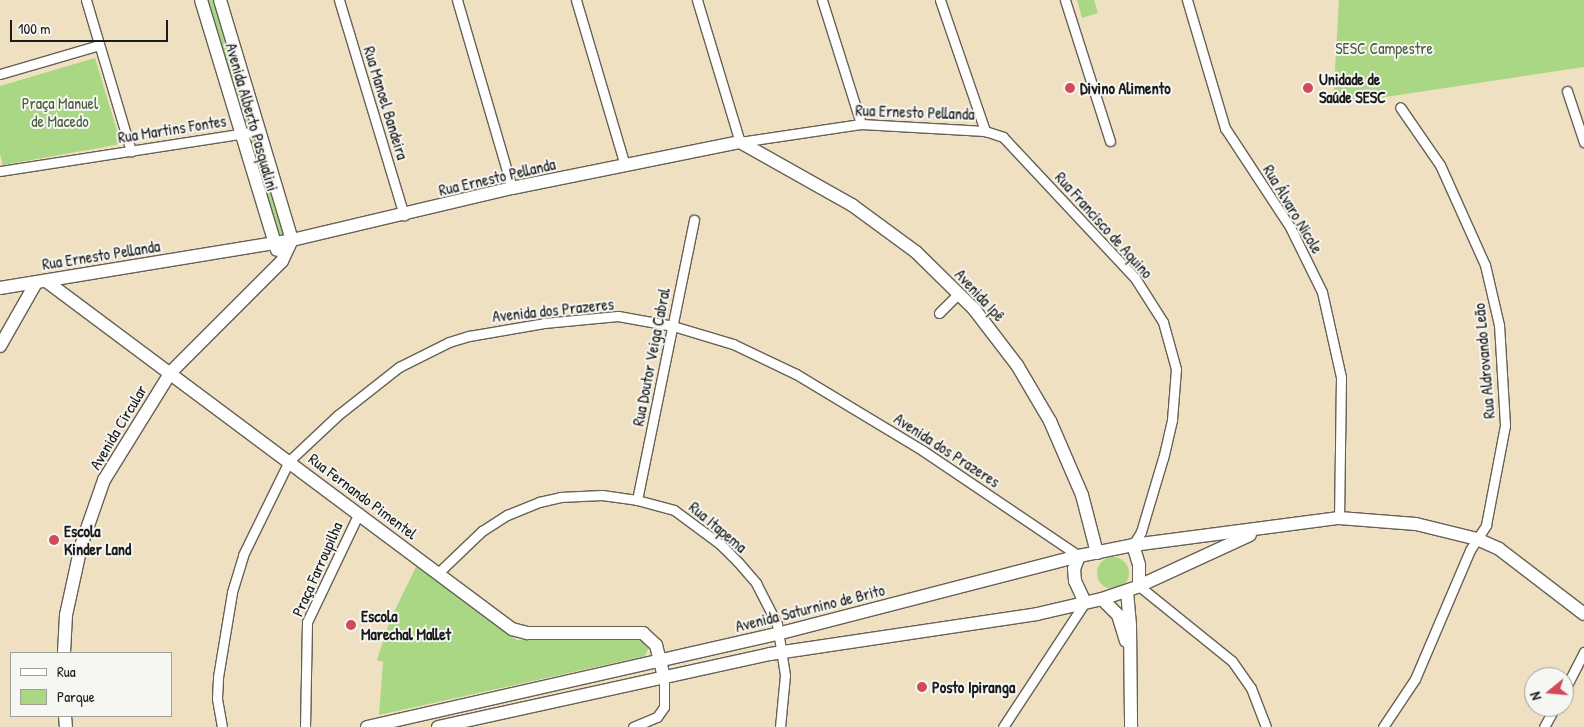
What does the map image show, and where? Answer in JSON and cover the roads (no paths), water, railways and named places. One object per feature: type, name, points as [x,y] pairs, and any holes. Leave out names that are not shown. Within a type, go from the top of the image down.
[{"type":"main road","name":"Avenida Alberto Pasqualini","points":[[201,0],[273,243]]},
{"type":"main road","name":"Avenida Alberto Pasqualini","points":[[220,0],[292,240]]},
{"type":"main road","name":"Rua Ernesto Pellanda","points":[[0,288],[292,240],[512,188],[740,142]]},
{"type":"main road","name":"Avenida Ipê","points":[[740,142],[852,205],[916,252],[958,294],[1007,350],[1050,421],[1082,495],[1096,538],[1097,553]]},
{"type":"main road","name":"Avenida Circular","points":[[64,652],[66,616],[81,546],[104,480],[171,372],[282,261],[292,240]]},
{"type":"main road","points":[[273,243],[282,261]]},
{"type":"main road","points":[[0,346],[41,282]]},
{"type":"main road","name":"Rua Fernando Pimentel","points":[[41,282],[171,372],[438,573],[520,632],[643,633],[656,645],[664,677]]},
{"type":"main road","name":"Avenida Saturnino de Brito","points":[[367,727],[780,633],[1079,556],[1133,545],[1261,530],[1339,518],[1416,524],[1477,539],[1499,549],[1584,614]]},
{"type":"main road","name":"Avenida Saturnino de Brito","points":[[438,727],[784,652],[1037,614],[1102,599],[1133,589],[1261,530]]},
{"type":"main road","points":[[1131,727],[1128,648],[1133,589],[1139,565],[1133,545]]},
{"type":"main road","points":[[1079,556],[1074,569],[1075,581],[1085,602]]},
{"type":"main road","points":[[1102,599],[1118,615],[1128,648]]},
{"type":"street","points":[[86,0],[131,150]]},
{"type":"street","name":"Rua Manoel Bandeira","points":[[339,0],[404,215]]},
{"type":"street","points":[[457,0],[512,188]]},
{"type":"street","points":[[576,0],[626,165]]},
{"type":"street","points":[[697,0],[740,142]]},
{"type":"street","points":[[822,0],[861,124]]},
{"type":"street","points":[[940,0],[985,131]]},
{"type":"street","points":[[1065,0],[1110,141]]},
{"type":"street","name":"Rua Álvaro Nicole","points":[[1188,0],[1225,128],[1290,227],[1322,292],[1341,376],[1339,518]]},
{"type":"street","points":[[0,74],[99,45]]},
{"type":"street","points":[[1567,91],[1584,142]]},
{"type":"street","name":"Rua Aldrovando Leão","points":[[1383,727],[1415,679],[1477,539],[1486,525],[1505,425],[1502,350],[1495,299],[1470,227],[1440,165],[1400,107]]},
{"type":"street","name":"Rua Ernesto Pellanda","points":[[740,142],[861,124],[985,131],[1003,137]]},
{"type":"street","name":"Rua Martins Fontes","points":[[0,171],[259,131]]},
{"type":"street","name":"Rua Francisco de Aquino","points":[[1003,137],[1136,278],[1163,322],[1176,369],[1172,420],[1140,532],[1133,545]]},
{"type":"street","name":"Rua Doutor Veiga Cabral","points":[[637,500],[694,220]]},
{"type":"street","points":[[939,314],[958,294]]},
{"type":"street","name":"Avenida dos Prazeres","points":[[222,727],[217,698],[218,677],[232,592],[243,555],[289,461],[338,415],[399,367],[449,342],[544,323],[618,316],[673,326],[733,344],[796,374],[922,450],[1079,556]]},
{"type":"street","name":"Rua Itapema","points":[[438,573],[482,531],[523,508],[571,496],[637,500],[674,510],[720,544],[756,583],[780,633],[784,652],[784,701],[780,727]]},
{"type":"street","name":"Praça Farroupilha","points":[[305,727],[307,622],[359,514]]},
{"type":"street","points":[[1133,589],[1232,661],[1251,688],[1266,727]]},
{"type":"street","points":[[1003,727],[1085,602]]},
{"type":"street","points":[[1574,672],[1584,652]]},
{"type":"street","points":[[633,727],[657,717],[664,707],[664,677]]},
{"type":"place","name":"Divino Alimento","points":[[1070,88]]},
{"type":"place","name":"Unidade de Saúde SESC","points":[[1308,88]]},
{"type":"place","name":"Escola Kinder Land","points":[[54,540]]},
{"type":"place","name":"Escola Marechal Mallet","points":[[351,625]]},
{"type":"place","name":"Posto Ipiranga","points":[[922,687]]},
{"type":"park label","name":"SESC Campestre","points":[[1384,48]]},
{"type":"park label","name":"Praça Manuel de Macedo","points":[[60,112]]}]
